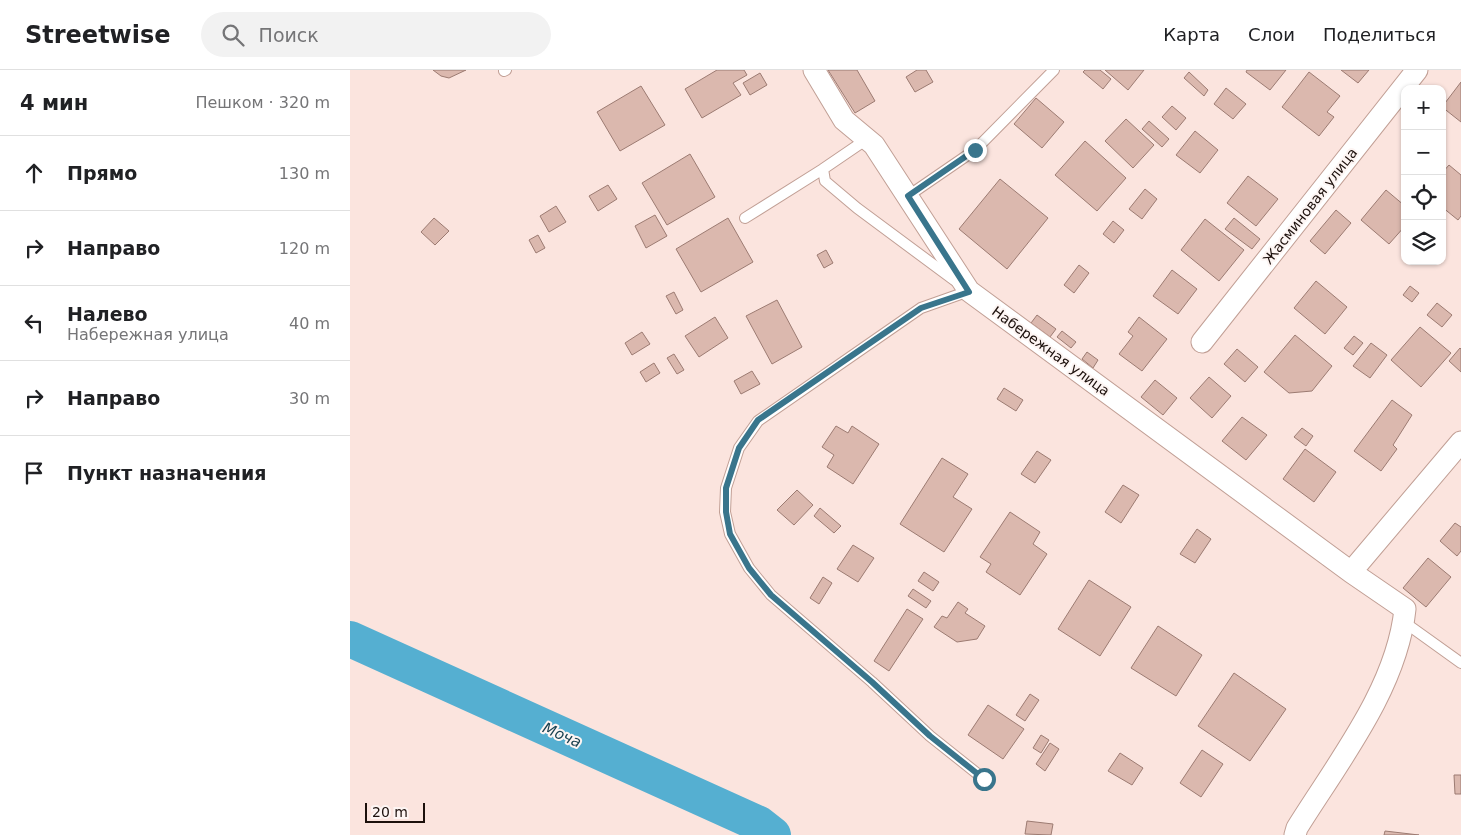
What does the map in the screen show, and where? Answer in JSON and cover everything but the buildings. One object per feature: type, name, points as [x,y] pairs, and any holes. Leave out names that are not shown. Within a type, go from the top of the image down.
[{"type":"street","name":"Набережная улица","points":[[814,70],[844,120],[874,145],[969,292],[1351,572],[1405,609],[1404,622]]},
{"type":"street","name":"Жасминовая улица","points":[[1202,342],[1418,70]]},
{"type":"street","points":[[1351,572],[1461,442]]},
{"type":"street","points":[[1295,835],[1297,828],[1383,688],[1402,636],[1404,622]]},
{"type":"lane","points":[[908,196],[975,150],[1054,70]]},
{"type":"lane","points":[[746,218],[867,139]]},
{"type":"lane","points":[[823,169],[825,181],[837,192],[969,292]]},
{"type":"lane","points":[[969,292],[921,308],[758,420],[739,448],[726,488],[726,512],[730,534],[749,568],[771,595],[872,682],[930,736],[984,779]]},
{"type":"lane","points":[[1404,622],[1461,662]]},
{"type":"waterway","name":"Моча","points":[[350,639],[759,824],[773,835]]},
{"type":"route","points":[[975,150],[908,196],[969,292],[921,308],[758,420],[739,448],[726,488],[726,512],[730,534],[749,568],[771,595],[872,682],[930,736],[984,779]]}]
